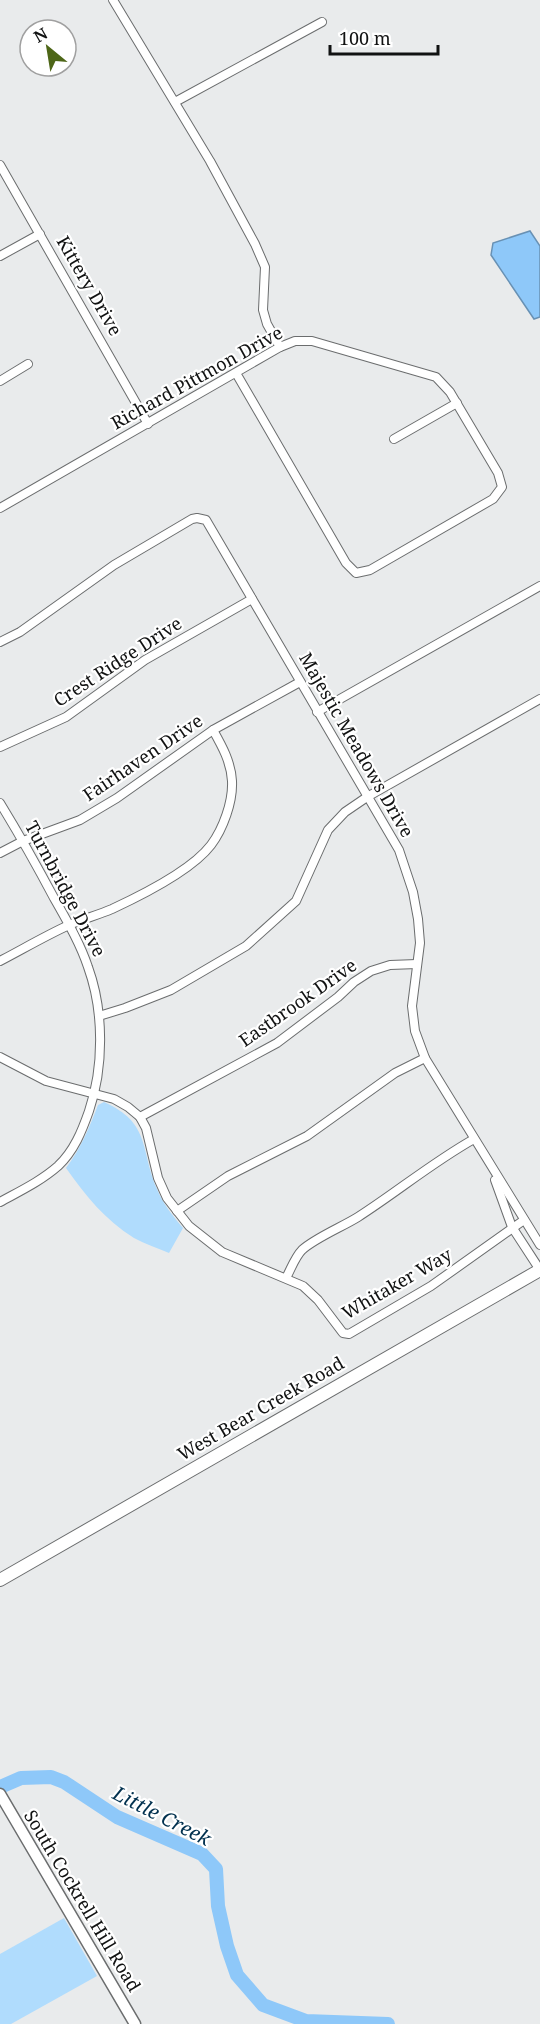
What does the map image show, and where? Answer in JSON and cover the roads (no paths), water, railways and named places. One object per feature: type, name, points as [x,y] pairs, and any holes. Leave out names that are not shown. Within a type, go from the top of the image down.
[{"type":"main road","name":"West Bear Creek Road","points":[[0,1580],[540,1270]]},
{"type":"street","points":[[113,0],[210,161],[261,256],[265,267],[263,310],[267,324],[280,347]]},
{"type":"street","points":[[175,102],[322,22]]},
{"type":"street","name":"Kittery Drive","points":[[0,165],[148,424]]},
{"type":"street","points":[[0,256],[40,234]]},
{"type":"street","name":"Richard Pittmon Drive","points":[[0,508],[280,347],[295,341],[312,341],[436,377],[457,403],[498,473],[502,488],[493,499],[370,570],[356,573],[346,563],[236,373]]},
{"type":"street","points":[[0,381],[28,364]]},
{"type":"street","points":[[394,439],[457,403]]},
{"type":"street","name":"Majestic Meadows Drive","points":[[0,642],[20,632],[114,565],[192,519],[206,520],[399,850],[413,892],[420,943],[412,1019],[425,1058],[540,1245]]},
{"type":"street","points":[[317,712],[540,586]]},
{"type":"street","name":"Crest Ridge Drive","points":[[0,747],[66,717],[145,660],[252,599]]},
{"type":"street","name":"Fairhaven Drive","points":[[0,853],[23,841],[80,820],[117,798],[213,730],[300,682]]},
{"type":"street","points":[[99,1016],[171,990],[246,946],[296,901],[328,830],[345,812],[367,797],[540,699]]},
{"type":"street","points":[[0,961],[69,925],[112,909],[152,889],[186,867],[210,846],[222,827],[232,782],[228,761],[213,730]]},
{"type":"street","name":"Turnbridge Drive","points":[[0,803],[78,941],[89,970],[99,1016],[99,1052],[95,1093],[73,1149],[39,1180],[0,1202]]},
{"type":"street","name":"Eastbrook Drive","points":[[140,1117],[277,1043],[338,997],[354,982],[371,972],[390,965],[417,964]]},
{"type":"street","points":[[0,1057],[46,1081],[114,1099],[140,1117]]},
{"type":"street","points":[[177,1211],[228,1176],[308,1137],[395,1073],[425,1058]]},
{"type":"street","name":"Whitaker Way","points":[[140,1117],[146,1128],[158,1178],[167,1198],[189,1226],[222,1252],[303,1286],[318,1300],[343,1333],[349,1334],[430,1286],[524,1220]]},
{"type":"street","points":[[286,1278],[302,1251],[315,1240],[349,1223],[394,1194],[453,1150],[474,1139]]},
{"type":"street","name":"Majestic Meadows Drive","points":[[490,1165],[512,1227],[540,1270]]},
{"type":"street","name":"South Cockrell Hill Road","points":[[0,1794],[135,2024]]},
{"type":"waterway","name":"Little Creek","points":[[0,1787],[21,1778],[51,1777],[64,1782],[117,1817],[202,1854],[216,1869],[218,1906],[227,1946],[237,1975],[263,2005],[306,2021],[388,2024]]}]
